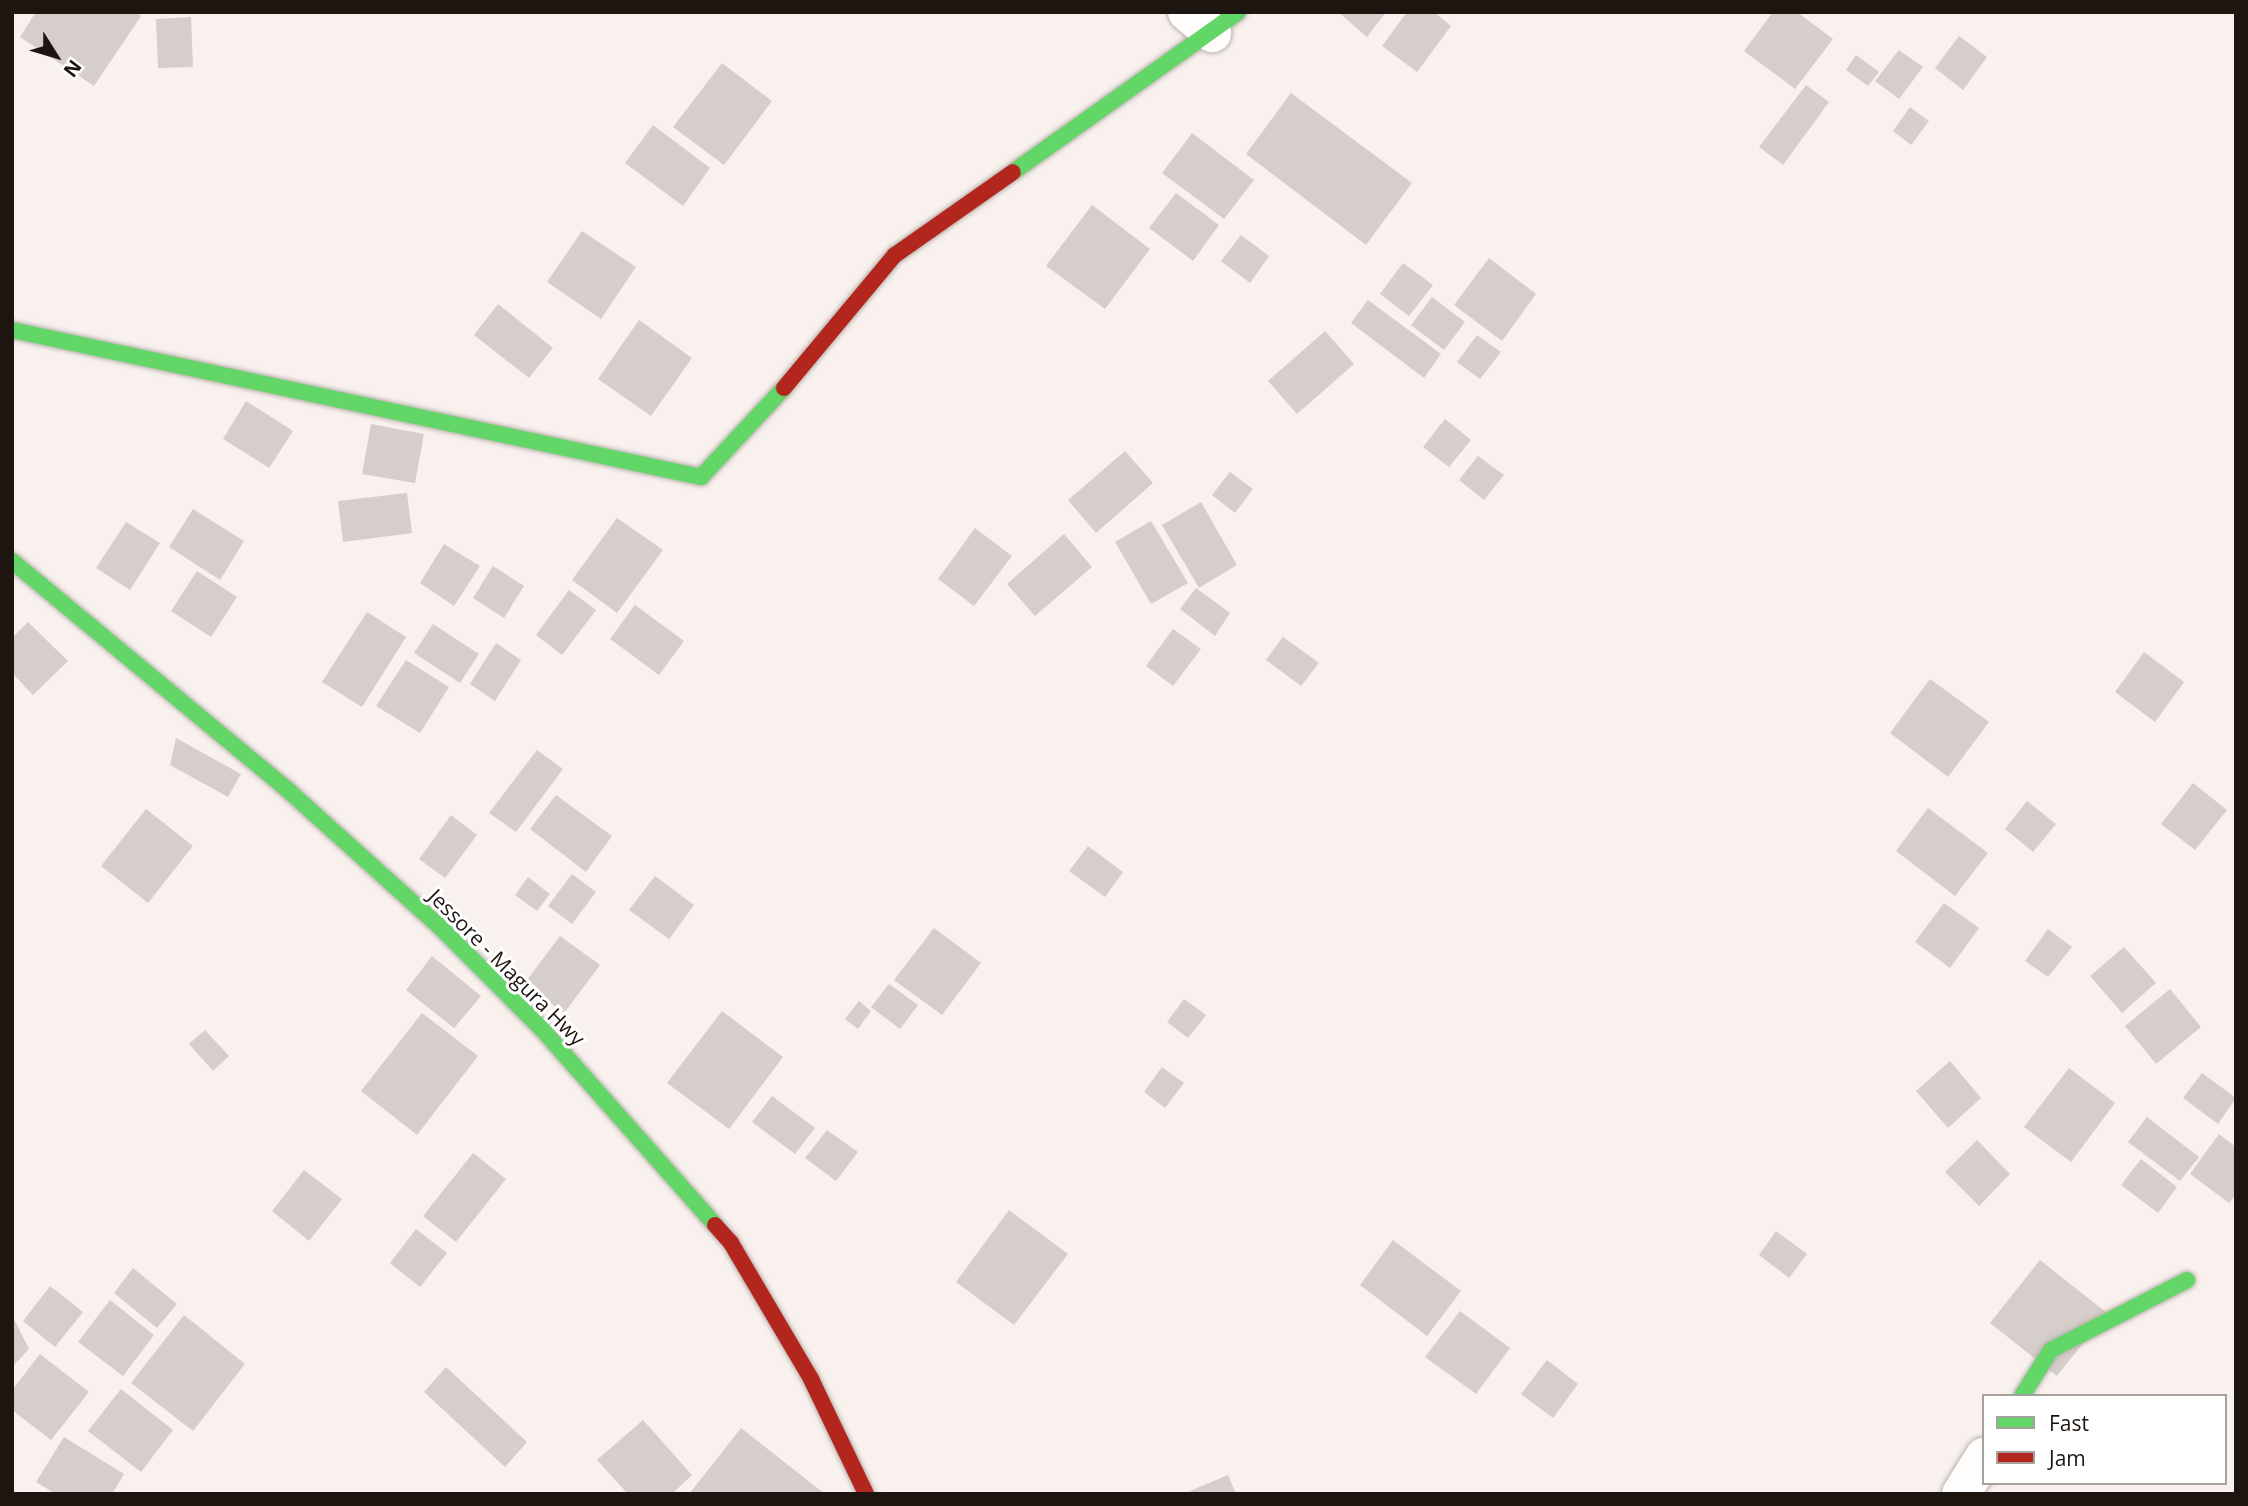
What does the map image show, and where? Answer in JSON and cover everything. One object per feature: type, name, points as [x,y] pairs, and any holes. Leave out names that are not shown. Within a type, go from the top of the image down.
[{"type":"main road","points":[[12,330],[701,477],[786,386],[895,255],[1212,19]]},
{"type":"main road","name":"Jessore - Magura Hwy","points":[[12,561],[290,792],[439,926],[541,1028],[731,1243],[811,1378],[866,1494]]},
{"type":"main road","points":[[2023,1394],[2051,1350],[2187,1280]]},
{"type":"street","points":[[1961,1494],[1982,1460]]},
{"type":"building","points":[[36,12],[135,12],[141,16],[94,86],[20,37]]},
{"type":"building","points":[[1338,12],[1386,12],[1367,37]]},
{"type":"building","points":[[1407,12],[1434,12],[1451,26],[1417,72],[1382,46]]},
{"type":"building","points":[[1773,12],[1797,12],[1833,39],[1795,89],[1744,51]]},
{"type":"building","points":[[191,17],[193,67],[158,68],[156,19]]},
{"type":"building","points":[[1959,36],[1987,57],[1963,90],[1935,68]]},
{"type":"building","points":[[1899,50],[1923,67],[1899,99],[1875,81]]},
{"type":"building","points":[[1856,55],[1879,72],[1868,86],[1846,70]]},
{"type":"building","points":[[722,63],[772,101],[724,165],[673,127]]},
{"type":"building","points":[[1806,85],[1829,102],[1783,165],[1759,147]]},
{"type":"building","points":[[1291,93],[1412,183],[1366,245],[1246,154]]},
{"type":"building","points":[[1910,107],[1929,121],[1911,145],[1893,131]]},
{"type":"building","points":[[653,125],[710,168],[683,206],[625,163]]},
{"type":"building","points":[[1192,133],[1254,180],[1224,219],[1162,173]]},
{"type":"building","points":[[1176,193],[1219,225],[1193,261],[1149,228]]},
{"type":"building","points":[[1092,205],[1150,249],[1105,309],[1046,266]]},
{"type":"building","points":[[582,231],[636,267],[601,319],[547,282]]},
{"type":"building","points":[[1241,235],[1269,256],[1250,283],[1221,261]]},
{"type":"building","points":[[1489,258],[1536,294],[1502,341],[1454,305]]},
{"type":"building","points":[[1403,263],[1433,285],[1409,316],[1380,294]]},
{"type":"building","points":[[1432,297],[1465,322],[1444,350],[1411,325]]},
{"type":"building","points":[[1368,300],[1441,354],[1424,378],[1351,323]]},
{"type":"building","points":[[498,304],[553,348],[529,378],[474,335]]},
{"type":"building","points":[[639,320],[692,358],[651,416],[598,379]]},
{"type":"building","points":[[1325,331],[1354,364],[1297,414],[1268,381]]},
{"type":"building","points":[[1477,335],[1501,352],[1480,379],[1457,362]]},
{"type":"building","points":[[246,401],[293,431],[269,468],[223,439]]},
{"type":"building","points":[[1445,419],[1471,440],[1449,467],[1423,447]]},
{"type":"building","points":[[371,424],[424,434],[415,483],[362,474]]},
{"type":"building","points":[[1125,451],[1153,483],[1096,533],[1068,500]]},
{"type":"building","points":[[1478,456],[1504,475],[1484,500],[1459,480]]},
{"type":"building","points":[[1230,472],[1253,489],[1235,513],[1212,495]]},
{"type":"building","points":[[407,493],[412,533],[343,542],[338,501]]},
{"type":"building","points":[[1201,502],[1237,565],[1199,588],[1162,525]]},
{"type":"building","points":[[193,509],[244,541],[220,580],[169,547]]},
{"type":"building","points":[[617,518],[663,550],[617,613],[572,580]]},
{"type":"building","points":[[1151,521],[1188,583],[1151,604],[1115,542]]},
{"type":"building","points":[[126,522],[160,543],[130,590],[96,568]]},
{"type":"building","points":[[975,528],[1012,556],[974,606],[938,579]]},
{"type":"building","points":[[1064,534],[1092,567],[1035,616],[1007,584]]},
{"type":"building","points":[[444,544],[480,566],[454,606],[420,583]]},
{"type":"building","points":[[493,566],[524,586],[504,618],[473,598]]},
{"type":"building","points":[[197,571],[237,597],[211,637],[171,611]]},
{"type":"building","points":[[1196,588],[1230,613],[1215,636],[1180,609]]},
{"type":"building","points":[[569,590],[596,610],[562,655],[536,635]]},
{"type":"building","points":[[635,605],[684,641],[659,675],[610,639]]},
{"type":"building","points":[[367,612],[406,637],[362,707],[322,682]]},
{"type":"building","points":[[28,622],[68,661],[33,695],[12,673],[12,638]]},
{"type":"building","points":[[433,624],[479,654],[460,683],[414,653]]},
{"type":"building","points":[[1173,629],[1201,649],[1173,686],[1146,666]]},
{"type":"building","points":[[1283,637],[1319,663],[1301,686],[1266,660]]},
{"type":"building","points":[[496,643],[521,660],[495,701],[470,684]]},
{"type":"building","points":[[2144,652],[2184,682],[2155,722],[2115,692]]},
{"type":"building","points":[[406,660],[449,687],[420,733],[376,706]]},
{"type":"building","points":[[1930,679],[1989,722],[1948,777],[1890,733]]},
{"type":"building","points":[[176,738],[241,774],[228,797],[170,765]]},
{"type":"building","points":[[537,750],[563,769],[516,832],[489,813]]},
{"type":"building","points":[[2193,783],[2227,810],[2195,850],[2161,824]]},
{"type":"building","points":[[556,795],[612,836],[586,872],[530,829]]},
{"type":"building","points":[[2027,801],[2056,824],[2033,852],[2005,829]]},
{"type":"building","points":[[1928,808],[1988,853],[1955,896],[1896,851]]},
{"type":"building","points":[[146,809],[193,846],[148,903],[101,866]]},
{"type":"building","points":[[451,815],[477,835],[445,878],[419,859]]},
{"type":"building","points":[[1088,846],[1123,872],[1105,897],[1069,871]]},
{"type":"building","points":[[572,874],[596,892],[572,924],[548,906]]},
{"type":"building","points":[[655,876],[694,905],[669,939],[629,910]]},
{"type":"building","points":[[528,877],[550,894],[537,911],[515,895]]},
{"type":"building","points":[[1944,903],[1979,928],[1950,968],[1915,942]]},
{"type":"building","points":[[934,928],[981,963],[942,1015],[894,980]]},
{"type":"building","points":[[2048,929],[2072,947],[2048,977],[2025,961]]},
{"type":"building","points":[[560,936],[600,965],[564,1013],[524,984]]},
{"type":"building","points":[[2124,947],[2156,983],[2122,1013],[2090,976]]},
{"type":"building","points":[[432,956],[481,996],[454,1028],[406,990]]},
{"type":"building","points":[[889,984],[918,1005],[900,1029],[871,1007]]},
{"type":"building","points":[[2170,989],[2201,1027],[2156,1064],[2125,1026]]},
{"type":"building","points":[[1184,999],[1206,1015],[1188,1038],[1167,1022]]},
{"type":"building","points":[[859,1001],[871,1011],[858,1029],[845,1019]]},
{"type":"building","points":[[722,1011],[783,1057],[729,1129],[667,1083]]},
{"type":"building","points":[[422,1013],[478,1056],[417,1135],[361,1091]]},
{"type":"building","points":[[205,1030],[229,1056],[213,1071],[189,1044]]},
{"type":"building","points":[[1950,1061],[1981,1098],[1948,1128],[1916,1091]]},
{"type":"building","points":[[1162,1067],[1184,1083],[1165,1108],[1144,1092]]},
{"type":"building","points":[[2069,1068],[2115,1103],[2071,1162],[2024,1127]]},
{"type":"building","points":[[2202,1073],[2236,1098],[2218,1124],[2183,1098]]},
{"type":"building","points":[[772,1096],[815,1128],[795,1154],[752,1122]]},
{"type":"building","points":[[2147,1117],[2199,1157],[2180,1181],[2128,1142]]},
{"type":"building","points":[[827,1130],[858,1152],[836,1181],[805,1158]]},
{"type":"building","points":[[2219,1134],[2236,1147],[2236,1195],[2229,1203],[2190,1174]]},
{"type":"building","points":[[1977,1140],[2010,1174],[1979,1206],[1945,1172]]},
{"type":"building","points":[[473,1153],[506,1179],[456,1242],[423,1216]]},
{"type":"building","points":[[2141,1159],[2177,1187],[2158,1213],[2121,1185]]},
{"type":"building","points":[[304,1170],[342,1199],[309,1241],[272,1211]]},
{"type":"building","points":[[1009,1210],[1068,1254],[1014,1325],[956,1282]]},
{"type":"building","points":[[416,1229],[447,1253],[420,1287],[390,1263]]},
{"type":"building","points":[[1776,1231],[1807,1254],[1789,1278],[1759,1255]]},
{"type":"building","points":[[1393,1240],[1461,1291],[1427,1336],[1360,1285]]},
{"type":"building","points":[[2040,1260],[2107,1313],[2057,1376],[1990,1323]]},
{"type":"building","points":[[133,1268],[177,1304],[157,1328],[114,1293]]},
{"type":"building","points":[[50,1286],[83,1312],[55,1347],[23,1321]]},
{"type":"building","points":[[110,1300],[154,1335],[123,1376],[78,1342]]},
{"type":"building","points":[[1460,1311],[1510,1348],[1476,1394],[1425,1357]]},
{"type":"building","points":[[12,1315],[29,1349],[12,1367]]},
{"type":"building","points":[[184,1315],[245,1364],[193,1431],[131,1383]]},
{"type":"building","points":[[40,1354],[89,1392],[51,1440],[12,1410],[12,1390]]},
{"type":"building","points":[[1547,1360],[1578,1384],[1553,1418],[1521,1394]]},
{"type":"building","points":[[446,1367],[527,1442],[505,1467],[424,1392]]},
{"type":"building","points":[[121,1389],[173,1430],[141,1472],[88,1431]]},
{"type":"building","points":[[643,1420],[692,1475],[672,1494],[628,1494],[597,1460]]},
{"type":"building","points":[[741,1428],[825,1494],[689,1494]]},
{"type":"building","points":[[64,1437],[124,1474],[112,1494],[56,1494],[36,1482]]},
{"type":"building","points":[[1228,1475],[1236,1494],[1183,1494]]},
{"type":"traffic: fast","points":[[1013,172],[1238,12]]},
{"type":"traffic: fast","points":[[12,330],[701,477],[784,388]]},
{"type":"traffic: fast","points":[[12,561],[290,792],[439,926],[541,1028],[715,1225]]},
{"type":"traffic: fast","points":[[2023,1394],[2051,1350],[2187,1280]]},
{"type":"traffic: jam","points":[[784,388],[895,255],[1013,172]]},
{"type":"traffic: jam","points":[[715,1225],[731,1243],[811,1379],[866,1494]]}]
